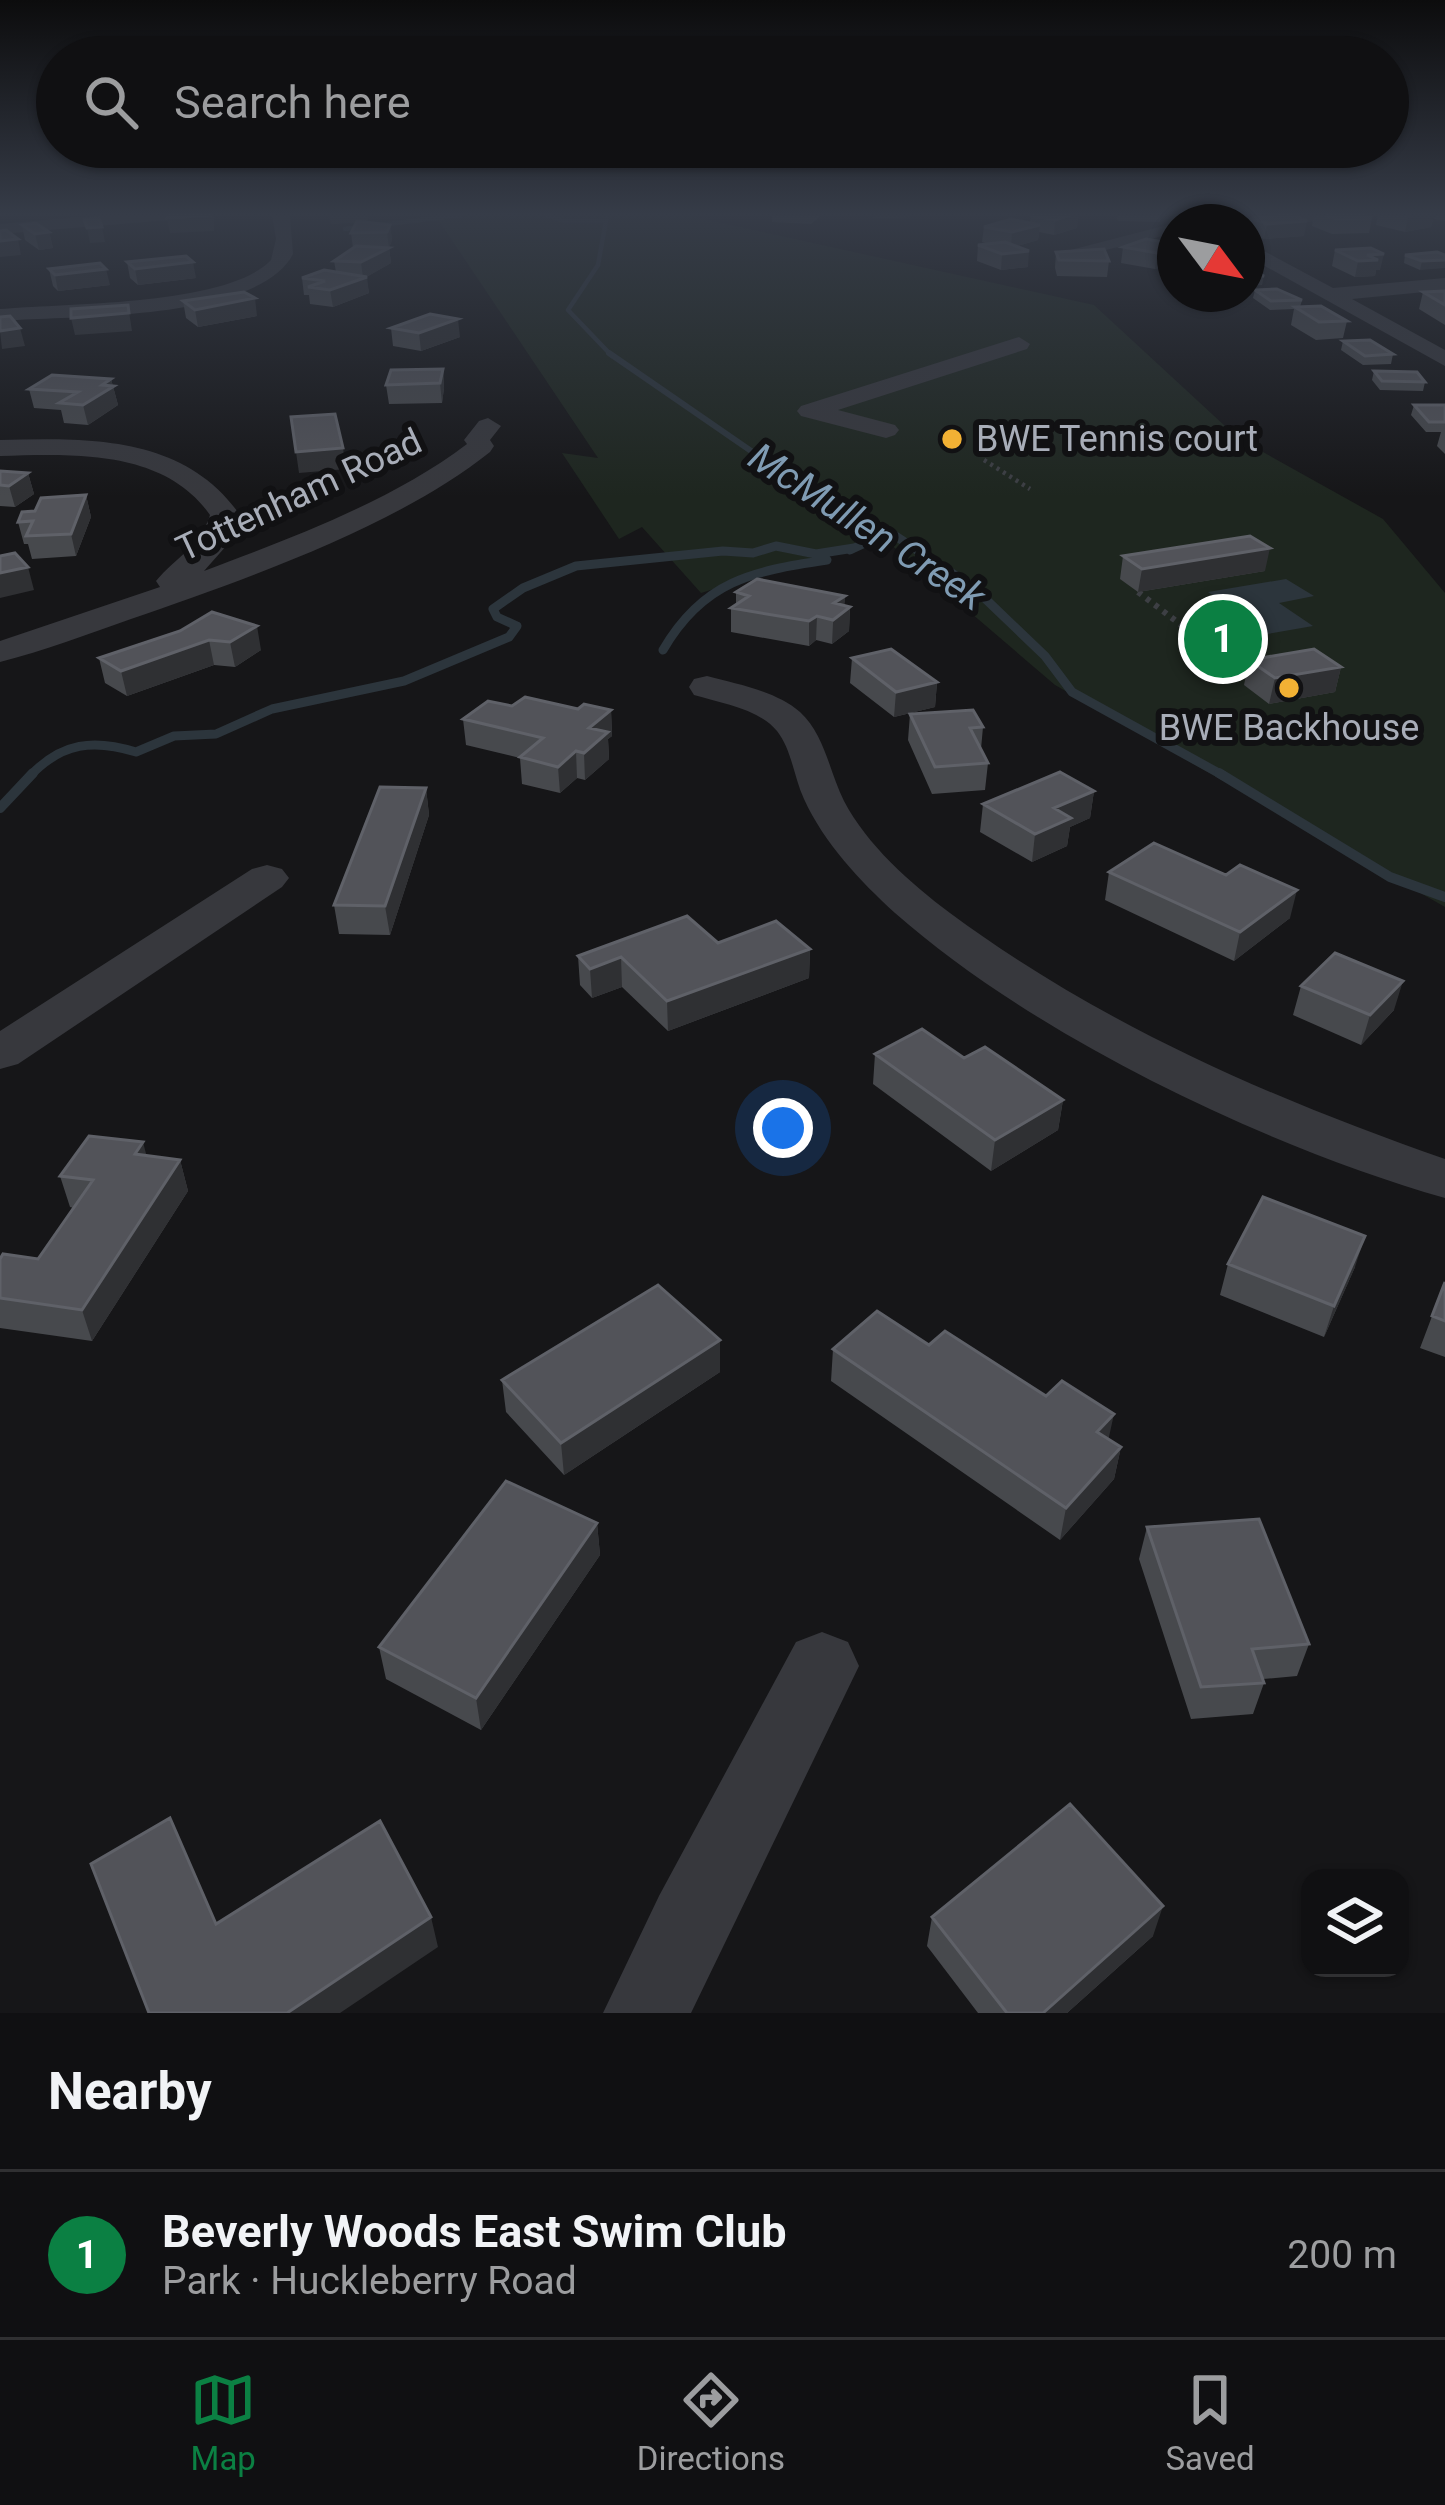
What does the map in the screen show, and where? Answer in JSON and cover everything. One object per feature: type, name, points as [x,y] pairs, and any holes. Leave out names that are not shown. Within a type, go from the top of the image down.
[{"type":"street","points":[[0,315],[63,309]]},
{"type":"street","points":[[1360,309],[1445,359]]},
{"type":"street","points":[[886,430],[811,411],[1018,344]]},
{"type":"street","name":"Tottenham Road","points":[[0,652],[354,519],[459,464],[481,446],[482,433]]},
{"type":"street","points":[[0,448],[136,457],[170,467],[211,488],[225,515],[222,527],[203,559],[165,591],[141,580],[175,550],[183,523],[183,498],[108,465],[0,458]]},
{"type":"street","name":"Tottenham Road","points":[[0,638],[165,591]]},
{"type":"street","points":[[707,687],[770,707],[790,724],[827,807],[858,850],[928,919],[990,964],[1077,1018],[1181,1073],[1445,1180]]},
{"type":"street","points":[[0,1053],[267,878]]},
{"type":"street","points":[[646,2013],[703,1892],[822,1666]]},
{"type":"path","points":[[984,460],[1030,489]]},
{"type":"path","points":[[1138,592],[1227,660]]},
{"type":"shaded area","points":[[498,309],[1098,309],[1238,438],[1383,519],[1445,593],[1445,907],[1055,685],[882,537],[701,593],[642,527],[619,539],[562,453],[598,458]]},
{"type":"shaded area","points":[[1286,579],[1314,596],[1279,603],[1313,626],[1228,641],[1200,621],[1240,614],[1208,592]]},
{"type":"building","points":[[71,309],[128,309],[129,313],[71,318]]},
{"type":"building","points":[[1298,309],[1326,309],[1347,321],[1319,322]]},
{"type":"building","points":[[430,314],[458,319],[419,333],[391,328]]},
{"type":"building","points":[[10,316],[20,328],[0,331],[0,317]]},
{"type":"building","points":[[1370,340],[1393,354],[1365,356],[1343,341]]},
{"type":"building","points":[[443,369],[440,383],[386,385],[391,370]]},
{"type":"building","points":[[1374,371],[1417,372],[1425,382],[1382,381]]},
{"type":"building","points":[[52,375],[111,379],[102,385],[114,386],[83,405],[59,403],[78,392],[29,389]]},
{"type":"building","points":[[1414,405],[1445,405],[1445,422],[1429,422]]},
{"type":"building","points":[[335,414],[343,448],[296,452],[291,417]]},
{"type":"building","points":[[0,471],[28,473],[9,486],[0,485]]},
{"type":"building","points":[[86,495],[71,534],[26,536],[33,521],[18,522],[22,512],[35,511],[41,498]]},
{"type":"building","points":[[1250,536],[1270,548],[1142,569],[1123,556]]},
{"type":"building","points":[[15,553],[28,567],[0,573],[0,556]]},
{"type":"building","points":[[757,579],[845,596],[834,603],[850,607],[833,620],[817,616],[809,621],[731,608],[749,596],[736,592]]},
{"type":"building","points":[[212,612],[257,626],[230,642],[209,640],[121,671],[99,658],[180,631]]},
{"type":"building","points":[[891,649],[937,682],[896,692],[852,658]]},
{"type":"building","points":[[1314,649],[1341,667],[1275,678],[1249,660]]},
{"type":"building","points":[[525,697],[578,709],[584,704],[611,710],[589,728],[608,732],[558,767],[520,757],[543,738],[463,719],[488,701],[512,706]]},
{"type":"building","points":[[973,710],[983,727],[970,728],[988,763],[935,767],[910,714]]},
{"type":"building","points":[[1060,772],[1094,791],[1054,808],[1071,818],[1035,834],[983,804]]},
{"type":"building","points":[[380,787],[426,788],[385,906],[334,905]]},
{"type":"building","points":[[1154,843],[1226,875],[1240,865],[1297,890],[1240,932],[1109,872]]},
{"type":"building","points":[[687,916],[718,943],[776,921],[810,949],[667,1001],[621,957],[590,969],[578,956]]},
{"type":"building","points":[[1335,953],[1403,981],[1370,1015],[1301,986]]},
{"type":"building","points":[[922,1029],[964,1058],[985,1047],[1063,1100],[995,1140],[875,1054]]},
{"type":"building","points":[[89,1136],[143,1142],[135,1154],[180,1160],[82,1310],[0,1298],[3,1254],[38,1259],[93,1180],[60,1176]]},
{"type":"building","points":[[1263,1197],[1365,1236],[1334,1306],[1228,1264]]},
{"type":"building","points":[[1445,1282],[1445,1321],[1432,1316]]},
{"type":"building","points":[[658,1285],[720,1340],[561,1443],[502,1380]]},
{"type":"building","points":[[877,1311],[929,1345],[945,1331],[1046,1396],[1062,1381],[1114,1414],[1097,1432],[1121,1447],[1066,1508],[833,1349]]},
{"type":"building","points":[[506,1481],[597,1523],[476,1698],[379,1647]]},
{"type":"building","points":[[1259,1519],[1309,1644],[1252,1649],[1264,1683],[1201,1687],[1147,1527]]},
{"type":"building","points":[[1070,1804],[1163,1906],[1043,2013],[1007,2013],[932,1917]]},
{"type":"building","points":[[170,1818],[216,1924],[380,1821],[431,1917],[287,2013],[149,2013],[91,1864]]},
{"type":"waterway","name":"McMullen Creek","points":[[569,309],[609,353]]},
{"type":"waterway","name":"McMullen Creek","points":[[609,353],[825,502],[888,533]]},
{"type":"waterway","name":"McMullen Creek","points":[[882,535],[888,533]]},
{"type":"waterway","name":"McMullen Creek","points":[[888,533],[897,537]]},
{"type":"waterway","points":[[850,550],[882,535]]},
{"type":"waterway","points":[[875,538],[882,535]]},
{"type":"waterway","name":"McMullen Creek","points":[[897,537],[973,587],[1045,656],[1072,692],[1223,776]]},
{"type":"waterway","points":[[31,775],[54,756],[79,746],[106,745],[136,752],[174,736],[216,734],[272,709],[404,681],[509,637],[517,626],[497,617],[493,609],[523,588],[576,566],[723,551],[753,553],[776,546],[816,554],[854,548]]},
{"type":"waterway","points":[[663,650],[695,608],[732,583],[827,560]]},
{"type":"waterway","name":"McMullen Creek","points":[[1219,773],[1223,776]]},
{"type":"waterway","points":[[0,808],[31,775]]},
{"type":"waterway","name":"McMullen Creek","points":[[1223,776],[1390,877],[1445,897]]},
{"type":"place","name":"BWE Tennis court","points":[[952,439]]},
{"type":"place","name":"Beverly Woods East Swim Club","points":[[1223,639]]},
{"type":"place","name":"BWE Backhouse","points":[[1289,688]]}]
